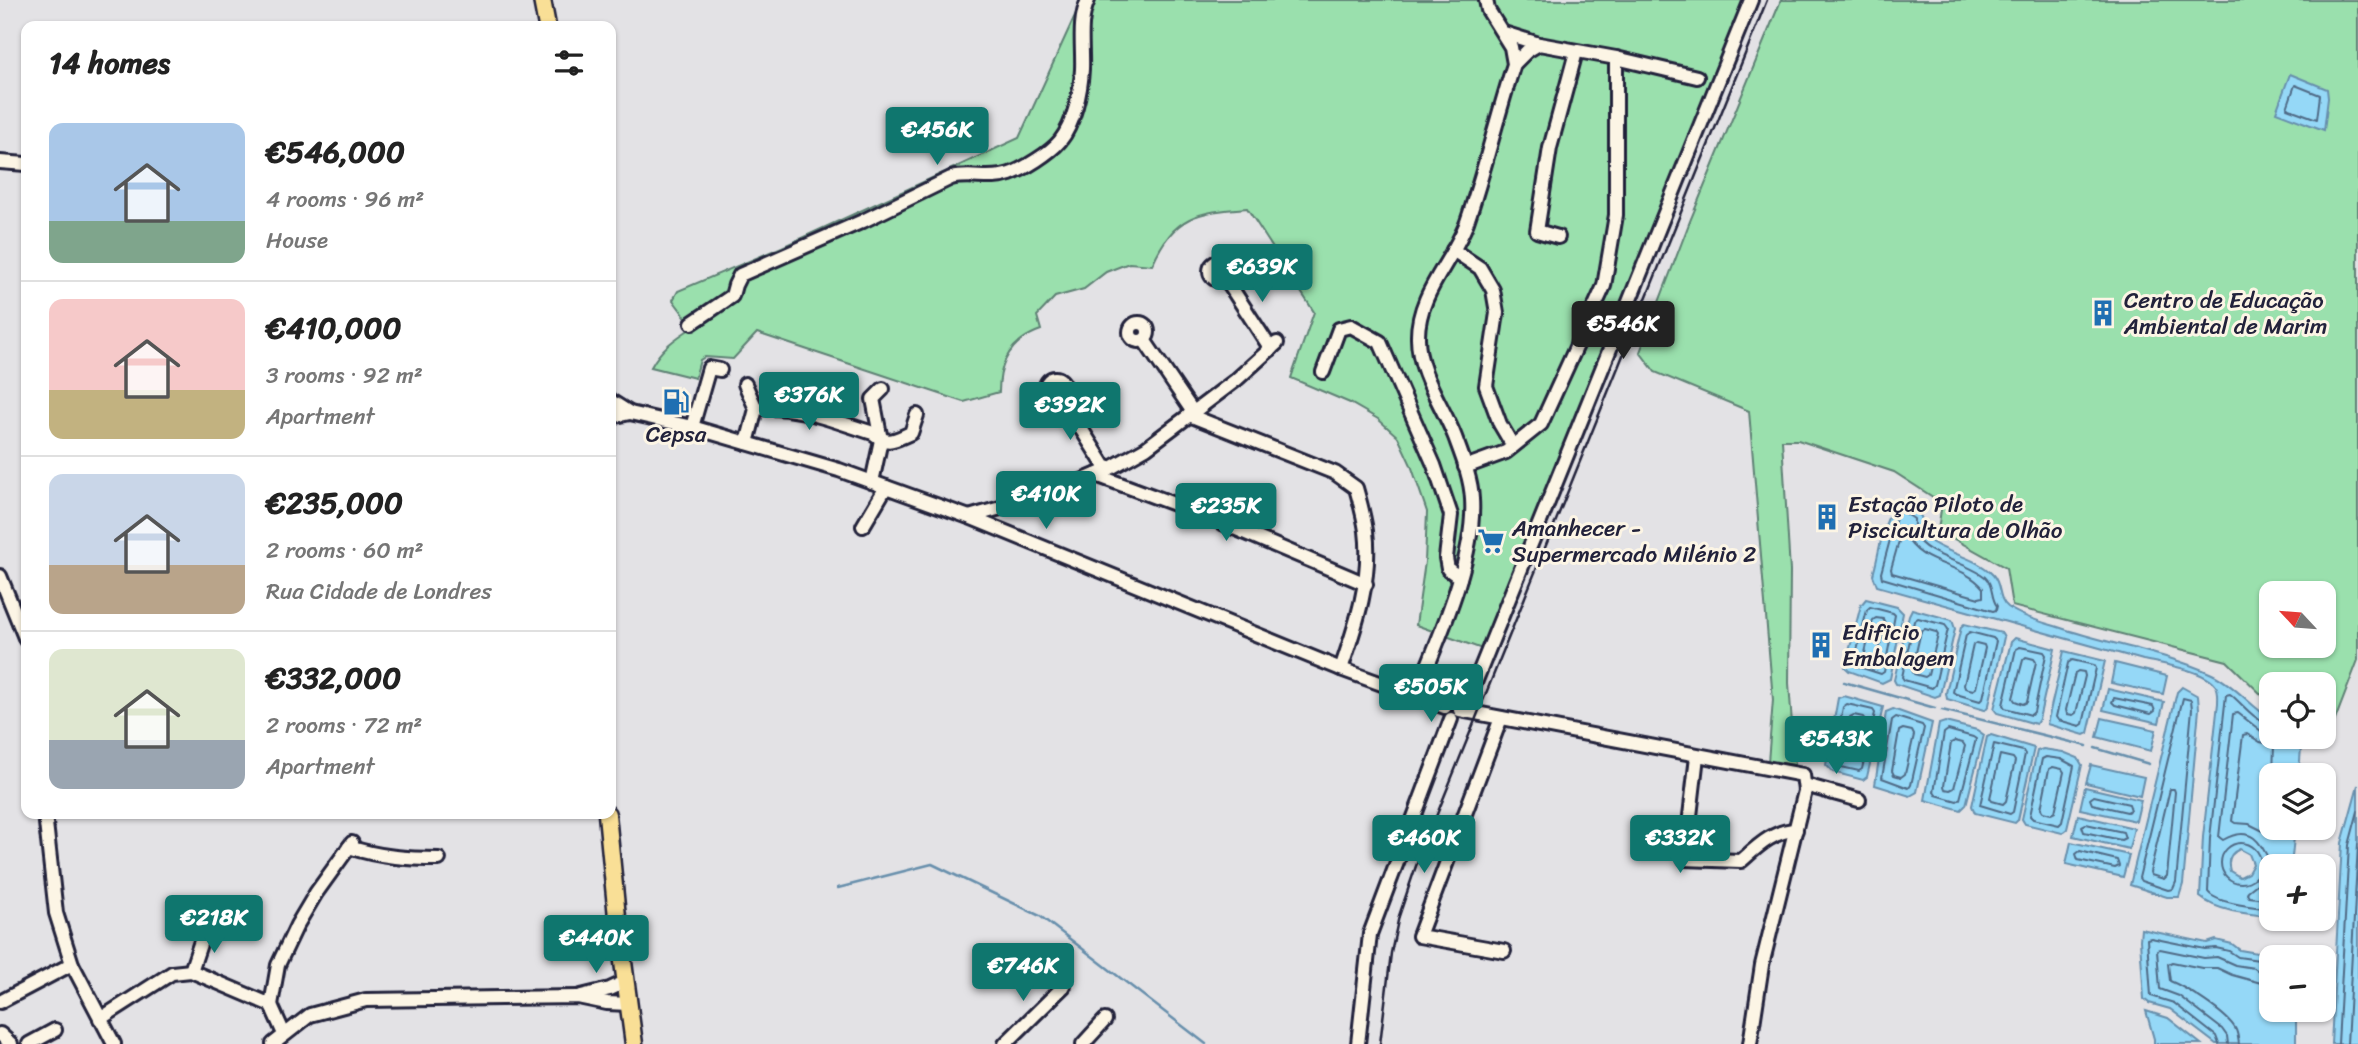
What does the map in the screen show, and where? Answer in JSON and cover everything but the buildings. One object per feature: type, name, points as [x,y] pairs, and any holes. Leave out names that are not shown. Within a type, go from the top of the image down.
[{"type":"main road","points":[[541,0],[546,21]]},
{"type":"main road","points":[[608,819],[634,1044]]},
{"type":"street","points":[[692,323],[732,296],[740,275],[863,221],[951,178],[964,175],[988,178],[1010,174],[1034,161],[1060,141],[1077,106],[1082,70],[1082,14],[1088,0]]},
{"type":"street","points":[[1415,697],[1460,578],[1469,539],[1472,499],[1465,467],[1455,437],[1419,357],[1418,337],[1422,313],[1437,275],[1466,224],[1514,64],[1511,47],[1488,10],[1486,0]]},
{"type":"street","points":[[1358,1044],[1370,933],[1455,712],[1751,0]]},
{"type":"street","points":[[1504,33],[1539,44],[1697,77]]},
{"type":"street","points":[[1514,64],[1539,44]]},
{"type":"street","points":[[1558,237],[1537,231],[1550,148],[1576,52]]},
{"type":"street","points":[[1465,467],[1506,452],[1541,424],[1604,286],[1616,215],[1616,58]]},
{"type":"street","points":[[0,162],[21,164]]},
{"type":"street","points":[[1453,250],[1480,268],[1493,290],[1497,313],[1486,386],[1500,424],[1513,446]]},
{"type":"street","points":[[969,517],[1053,494],[1102,473],[1146,448],[1236,380],[1274,346],[1225,278]]},
{"type":"street","points":[[1323,372],[1339,329],[1351,326],[1380,342],[1434,465],[1451,515],[1446,558],[1448,569],[1460,578]]},
{"type":"street","points":[[1144,340],[1191,414],[1335,473],[1356,488],[1366,532],[1366,584],[1356,626],[1341,669]]},
{"type":"street","points":[[692,427],[709,368],[720,370]]},
{"type":"street","points":[[745,384],[756,409],[747,443]]},
{"type":"street","points":[[783,408],[791,384]]},
{"type":"street","points":[[872,482],[881,440],[873,399],[883,389]]},
{"type":"street","points":[[1060,395],[1102,473],[1129,487],[1201,514],[1366,584]]},
{"type":"street","points":[[756,409],[774,406],[783,408],[873,433],[888,442],[911,433],[917,415]]},
{"type":"street","points":[[616,411],[692,427],[886,487],[969,517],[1341,669],[1455,712],[1501,718],[1803,775],[1805,791],[1762,965],[1750,1044]]},
{"type":"street","points":[[1125,460],[1121,470],[1129,487]]},
{"type":"street","points":[[863,526],[886,487]]},
{"type":"street","points":[[0,576],[21,628]]},
{"type":"street","points":[[1501,718],[1419,936],[1504,951]]},
{"type":"street","points":[[1698,756],[1685,859],[1741,861],[1761,843],[1783,830],[1796,830]]},
{"type":"street","points":[[1805,785],[1859,800]]},
{"type":"street","points":[[46,819],[56,914],[72,964],[114,1044]]},
{"type":"street","points":[[284,1034],[271,1005],[278,965],[316,893],[350,845],[370,854],[400,859],[439,859]]},
{"type":"street","points":[[191,971],[205,929]]},
{"type":"street","points":[[0,1002],[72,964]]},
{"type":"street","points":[[100,1019],[173,973],[191,971],[271,1005]]},
{"type":"street","points":[[578,997],[610,989],[625,982]]},
{"type":"street","points":[[1005,1044],[1064,986]]},
{"type":"street","points":[[272,1044],[310,1015],[366,1000],[578,997],[628,1004]]},
{"type":"street","points":[[1083,1044],[1105,1020]]},
{"type":"street","points":[[29,1044],[55,1030]]},
{"type":"street","points":[[0,1034],[11,1044]]},
{"type":"green space","points":[[1082,0],[1754,0],[1482,649],[1416,625],[1425,562],[1427,512],[1411,465],[1398,437],[1378,419],[1350,403],[1291,378],[1314,312],[1247,208],[1214,212],[1189,219],[1169,236],[1152,265],[1129,263],[1106,272],[1084,289],[1055,297],[1037,316],[1041,330],[1022,340],[1009,354],[1001,371],[999,392],[964,402],[757,333],[733,359],[705,357],[700,360],[695,378],[651,367],[664,349],[693,327],[673,300],[678,291],[782,247],[1019,138]]},
{"type":"green space","points":[[1781,0],[2358,0],[2358,660],[2336,717],[2336,672],[2259,672],[2259,692],[2227,661],[2012,606],[2006,568],[1938,530],[1942,503],[1894,472],[1798,440],[1782,440],[1790,571],[1789,683],[1795,765],[1768,762],[1773,700],[1749,411],[1655,372],[1640,352],[1690,221]]},
{"type":"water","points":[[2290,74],[2327,89],[2324,130],[2276,112]]},
{"type":"water","points":[[1897,504],[1916,510],[1921,516],[1925,537],[1986,569],[1996,579],[2005,603],[2014,611],[2212,674],[2259,710],[2259,749],[2301,749],[2300,763],[2259,763],[2259,840],[2294,840],[2292,854],[2259,854],[2259,915],[2225,909],[2200,897],[2203,837],[2218,703],[2216,686],[2203,676],[2182,668],[2143,660],[1877,586],[1873,575],[1888,518]],"holes":[[[2240,849],[2249,854],[2253,864],[2248,873],[2240,877],[2230,871],[2229,861]]]},
{"type":"water","points":[[1866,599],[1897,607],[1903,613],[1890,679],[1882,683],[1845,667],[1861,605]]},
{"type":"water","points":[[1912,609],[1952,620],[1955,629],[1940,695],[1935,697],[1896,684],[1894,680]]},
{"type":"water","points":[[1964,624],[2002,633],[2004,637],[1989,705],[1985,710],[1947,699],[1946,693],[1961,627]]},
{"type":"water","points":[[2015,638],[2055,649],[2036,724],[1997,713],[1994,709],[2011,642]]},
{"type":"water","points":[[2064,651],[2105,661],[2088,733],[2084,735],[2047,724]]},
{"type":"water","points":[[2115,663],[2167,676],[2163,694],[2111,683]]},
{"type":"water","points":[[2182,687],[2198,696],[2199,709],[2183,884],[2179,897],[2167,897],[2130,885],[2177,692]]},
{"type":"water","points":[[2108,689],[2164,702],[2159,723],[2103,710]]},
{"type":"water","points":[[1844,696],[1883,707],[1867,777],[1863,780],[1833,772],[1826,765],[1838,698]]},
{"type":"water","points":[[1893,709],[1932,723],[1917,792],[1910,796],[1875,785],[1886,712]]},
{"type":"water","points":[[2102,718],[2156,730],[2151,751],[2097,737]]},
{"type":"water","points":[[1945,722],[1977,730],[1984,735],[1966,805],[1961,810],[1925,800],[1939,724]]},
{"type":"water","points":[[1991,735],[2034,748],[2018,820],[2015,823],[1975,813],[1972,806],[1987,737]]},
{"type":"water","points":[[2043,749],[2078,758],[2082,765],[2067,829],[2062,833],[2025,824],[2022,819],[2037,751]]},
{"type":"water","points":[[2091,765],[2144,777],[2140,796],[2086,783]]},
{"type":"water","points":[[2358,785],[2358,1044],[2331,1044],[2332,1022],[2336,1022],[2336,953],[2342,843]]},
{"type":"water","points":[[2085,787],[2141,800],[2136,821],[2080,809]]},
{"type":"water","points":[[2078,815],[2134,828],[2129,849],[2073,836]]},
{"type":"water","points":[[2071,842],[2129,855],[2123,877],[2066,864]]},
{"type":"water","points":[[2141,929],[2207,943],[2216,940],[2232,944],[2240,950],[2259,953],[2259,1022],[2296,1022],[2296,1044],[2216,1044],[2170,1009],[2149,1003],[2144,999]]},
{"type":"water","points":[[2146,1011],[2168,1018],[2201,1044],[2154,1044]]},
{"type":"waterway","points":[[1844,682],[1935,708]]},
{"type":"waterway","points":[[1942,710],[2087,746]]},
{"type":"waterway","points":[[2095,748],[2149,764]]},
{"type":"waterway","points":[[838,888],[932,864],[1040,916],[1206,1044]]},
{"type":"railway","points":[[1380,1044],[1391,953],[1399,916],[1416,866],[1767,0]]},
{"type":"place","name":"Centro de Educação Ambiental de Marim","points":[[2103,313]]},
{"type":"place","name":"Cepsa","points":[[676,402]]},
{"type":"place","name":"Estação Piloto de Piscicultura de Olhão","points":[[1827,517]]},
{"type":"place","name":"Amanhecer - Supermercado Milénio 2","points":[[1491,541]]},
{"type":"place","name":"Edificio Embalagem","points":[[1821,645]]}]
